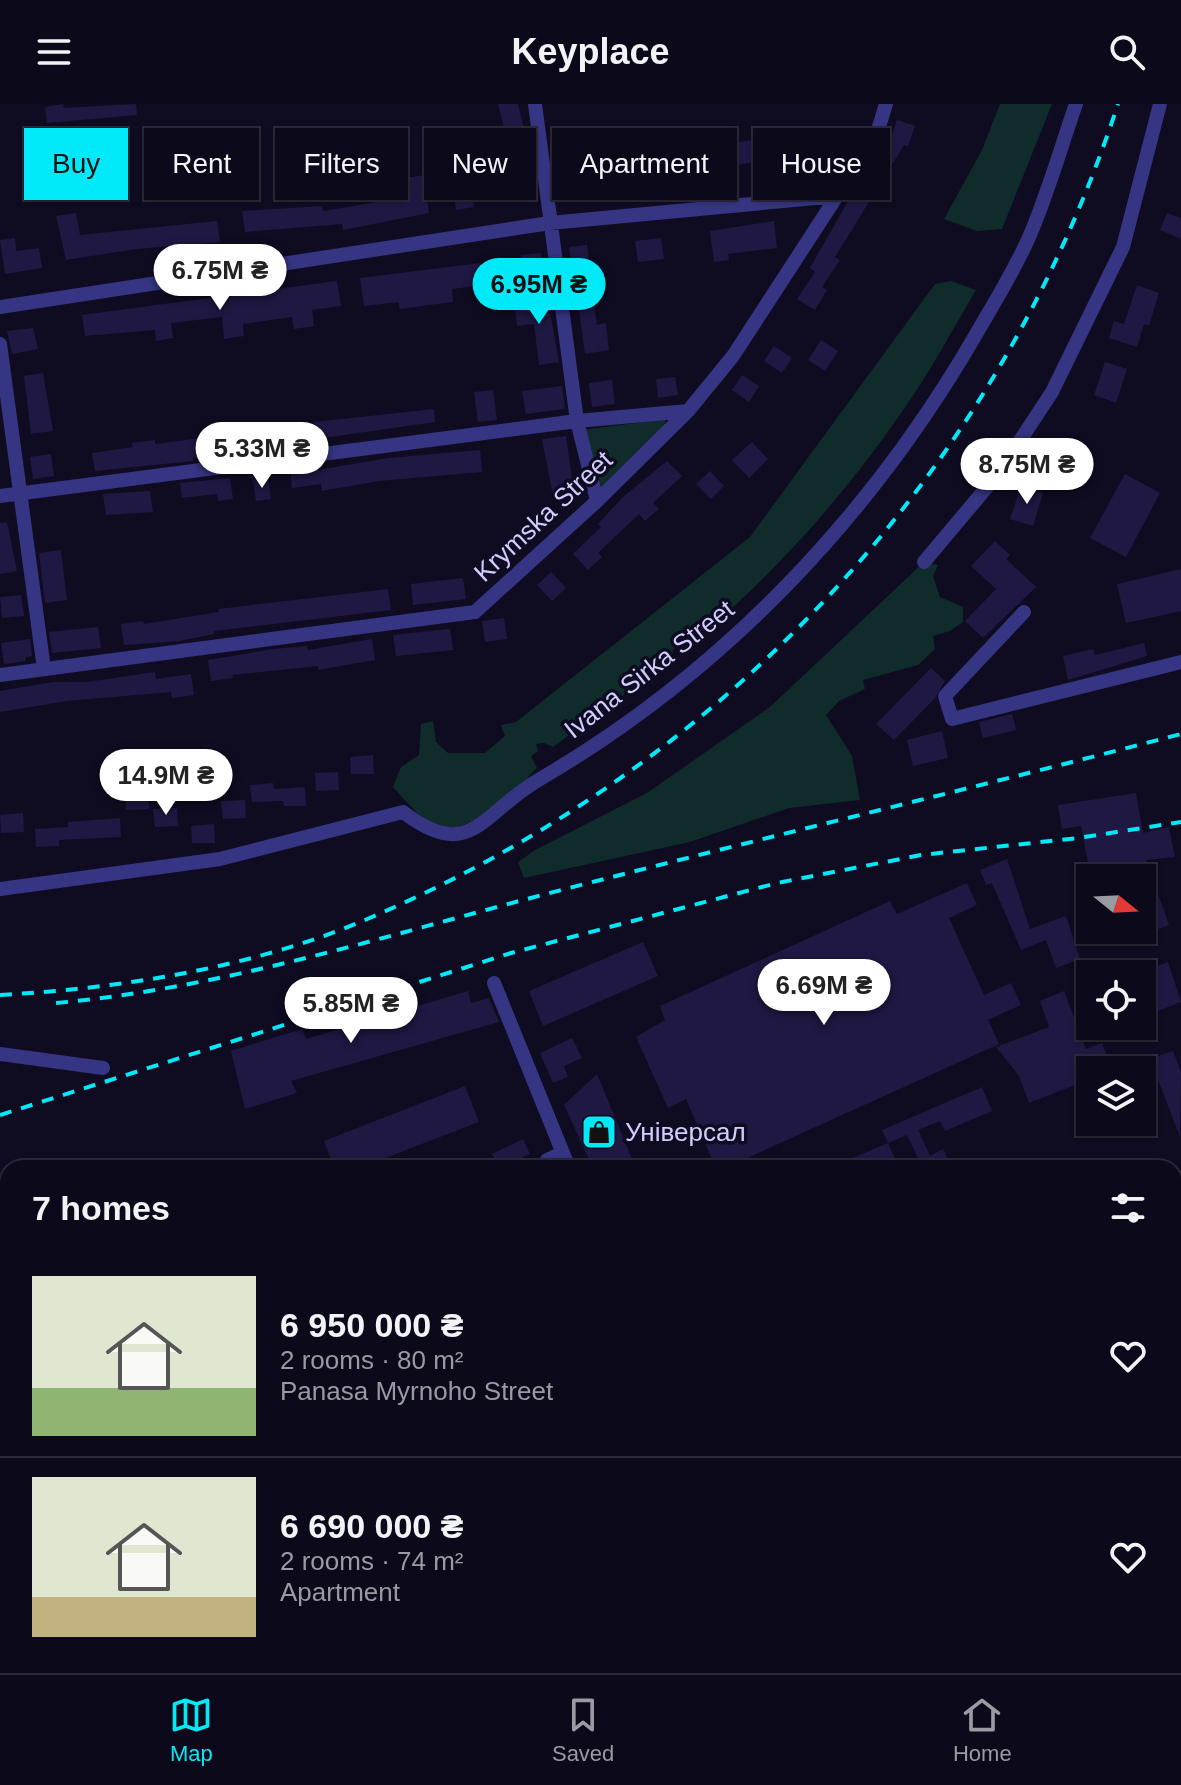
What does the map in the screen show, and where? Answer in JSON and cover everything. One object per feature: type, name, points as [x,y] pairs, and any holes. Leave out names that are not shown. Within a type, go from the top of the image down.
[{"type":"street","points":[[535,104],[577,421],[597,501]]},
{"type":"street","name":"Krymska Street","points":[[879,128],[886,104]]},
{"type":"street","name":"Ivana Sirka Street","points":[[0,889],[220,859],[403,812],[428,831],[447,837],[464,834],[537,781],[565,766],[700,666],[778,598],[865,499],[934,405],[1011,272],[1030,236],[1076,104]]},
{"type":"street","points":[[924,562],[998,474],[1052,392],[1123,247],[1160,104]]},
{"type":"street","points":[[0,307],[550,223],[794,200]]},
{"type":"street","name":"Krymska Street","points":[[0,675],[475,612],[597,501],[688,411],[733,356],[834,200]]},
{"type":"street","points":[[0,344],[44,669]]},
{"type":"street","points":[[0,496],[577,421],[688,411]]},
{"type":"street","points":[[1024,612],[945,696],[952,719],[1181,662]]},
{"type":"street","points":[[494,983],[565,1160]]},
{"type":"street","points":[[0,1054],[103,1068]]},
{"type":"street","points":[[547,1160],[562,1153]]},
{"type":"green space","points":[[1000,104],[1052,104],[1002,229],[977,231],[944,219],[982,150]]},
{"type":"green space","points":[[951,281],[976,290],[919,387],[836,499],[752,589],[691,644],[686,638],[672,651],[675,657],[553,747],[536,744],[538,751],[531,756],[537,768],[501,805],[466,824],[444,828],[429,823],[412,808],[393,787],[401,767],[419,755],[421,724],[433,721],[436,742],[448,753],[485,753],[505,736],[501,725],[516,722],[750,537],[935,284]]},
{"type":"green space","points":[[666,419],[663,431],[601,490],[574,431]]},
{"type":"green space","points":[[924,562],[938,565],[933,576],[940,597],[963,607],[963,622],[950,631],[933,636],[935,649],[918,665],[863,680],[865,689],[839,701],[826,715],[852,756],[860,800],[789,808],[690,842],[524,878],[518,862],[535,850],[647,793],[770,707]]},
{"type":"building","points":[[63,104],[64,108],[136,104],[137,115],[47,123],[45,107]]},
{"type":"building","points":[[498,104],[518,104],[524,128],[504,128]]},
{"type":"building","points":[[897,120],[915,126],[908,146],[904,145],[890,168],[890,141]]},
{"type":"building","points":[[753,140],[753,162],[737,165],[737,143]]},
{"type":"building","points":[[424,175],[424,200],[427,200],[429,213],[343,230],[342,224],[245,232],[242,211],[322,206],[323,211],[408,200],[408,178]]},
{"type":"building","points":[[455,200],[473,200],[474,207],[456,210]]},
{"type":"building","points":[[849,200],[870,200],[835,257],[840,260],[822,287],[827,290],[815,310],[797,299],[815,272],[810,268]]},
{"type":"building","points":[[76,213],[80,235],[217,221],[220,242],[136,249],[66,260],[56,216]]},
{"type":"building","points":[[1167,213],[1181,218],[1181,239],[1160,230]]},
{"type":"building","points":[[774,221],[777,248],[728,254],[729,260],[714,262],[710,231]]},
{"type":"building","points":[[15,238],[16,251],[39,248],[42,268],[5,274],[0,240]]},
{"type":"building","points":[[661,238],[664,259],[638,262],[635,241]]},
{"type":"building","points":[[587,245],[590,267],[572,270],[569,247]]},
{"type":"building","points":[[541,253],[543,274],[523,277],[521,255]]},
{"type":"building","points":[[480,263],[483,285],[452,289],[453,302],[399,309],[399,302],[364,306],[360,278]]},
{"type":"building","points":[[337,281],[341,306],[312,310],[314,326],[294,329],[292,317],[243,324],[244,336],[224,339],[222,317],[171,323],[173,338],[156,341],[155,330],[85,336],[82,315]]},
{"type":"building","points":[[1137,285],[1159,293],[1149,326],[1144,324],[1137,347],[1109,338],[1114,321],[1124,324]]},
{"type":"building","points":[[592,292],[597,325],[606,323],[609,350],[585,354],[577,294]]},
{"type":"building","points":[[547,296],[559,362],[539,365],[534,324],[517,326],[514,300]]},
{"type":"building","points":[[33,328],[38,349],[12,354],[7,331]]},
{"type":"building","points":[[821,340],[838,351],[825,371],[808,360]]},
{"type":"building","points":[[774,346],[792,358],[782,373],[764,361]]},
{"type":"building","points":[[1105,362],[1127,369],[1116,403],[1094,395]]},
{"type":"building","points":[[43,373],[53,431],[31,434],[24,376]]},
{"type":"building","points":[[742,375],[759,386],[749,402],[732,390]]},
{"type":"building","points":[[675,377],[678,395],[658,398],[656,379]]},
{"type":"building","points":[[612,380],[615,404],[592,407],[589,383]]},
{"type":"building","points":[[562,386],[565,409],[526,414],[522,391]]},
{"type":"building","points":[[493,390],[497,420],[478,422],[474,392]]},
{"type":"building","points":[[434,409],[435,422],[316,439],[314,422]]},
{"type":"building","points":[[293,426],[295,443],[225,452],[193,458],[193,461],[95,471],[92,453],[133,447],[132,443],[155,440],[155,444]]},
{"type":"building","points":[[566,436],[574,493],[553,496],[542,439]]},
{"type":"building","points":[[752,442],[768,459],[749,478],[732,460]]},
{"type":"building","points":[[480,450],[482,472],[379,481],[322,491],[321,484],[292,488],[290,468],[305,466],[306,472],[388,458]]},
{"type":"building","points":[[51,454],[54,476],[33,479],[30,457]]},
{"type":"building","points":[[667,461],[682,476],[653,503],[659,509],[645,521],[639,514],[598,553],[602,557],[588,570],[573,554],[601,527],[598,524],[623,497]]},
{"type":"building","points":[[710,471],[724,486],[711,499],[696,484]]},
{"type":"building","points":[[1125,474],[1160,493],[1126,557],[1090,538]]},
{"type":"building","points":[[230,478],[233,499],[218,501],[217,494],[182,498],[180,483]]},
{"type":"building","points":[[268,478],[271,499],[256,501],[253,480]]},
{"type":"building","points":[[1021,486],[1043,493],[1033,526],[1010,519]]},
{"type":"building","points":[[150,491],[153,512],[106,515],[103,494]]},
{"type":"building","points":[[7,522],[17,571],[0,574],[0,523]]},
{"type":"building","points":[[995,541],[1010,555],[1006,559],[1036,587],[983,638],[965,621],[996,589],[971,566]]},
{"type":"building","points":[[61,550],[67,600],[45,603],[39,553]]},
{"type":"building","points":[[1181,569],[1181,611],[1126,623],[1117,584]]},
{"type":"building","points":[[551,572],[566,588],[552,601],[537,585]]},
{"type":"building","points":[[463,578],[466,599],[413,605],[411,584]]},
{"type":"building","points":[[388,589],[391,610],[214,631],[214,634],[180,641],[124,645],[121,624],[143,621],[144,624],[219,612],[219,609]]},
{"type":"building","points":[[21,595],[24,616],[2,618],[0,597]]},
{"type":"building","points":[[504,618],[507,639],[485,642],[482,621]]},
{"type":"building","points":[[98,627],[101,648],[52,653],[49,632]]},
{"type":"building","points":[[450,629],[453,650],[396,656],[393,635]]},
{"type":"building","points":[[30,639],[32,656],[25,657],[26,661],[4,664],[1,643]]},
{"type":"building","points":[[372,639],[375,660],[318,670],[318,666],[232,675],[233,678],[211,681],[208,660],[273,649],[307,646],[308,650]]},
{"type":"building","points":[[1144,643],[1147,656],[1068,680],[1063,656],[1093,649],[1095,655]]},
{"type":"building","points":[[931,668],[945,681],[935,698],[894,740],[876,724]]},
{"type":"building","points":[[155,672],[156,679],[191,674],[194,695],[172,698],[171,692],[67,701],[0,712],[0,691],[53,682],[87,682]]},
{"type":"building","points":[[1012,714],[1016,730],[983,738],[979,722]]},
{"type":"building","points":[[942,731],[948,758],[913,766],[907,740]]},
{"type":"building","points":[[373,755],[374,774],[351,774],[350,757]]},
{"type":"building","points":[[338,772],[339,790],[316,791],[315,773]]},
{"type":"building","points":[[273,783],[274,789],[305,787],[306,806],[284,806],[283,801],[252,802],[250,785]]},
{"type":"building","points":[[148,790],[149,809],[126,810],[125,792]]},
{"type":"building","points":[[1136,793],[1143,833],[1169,827],[1175,857],[1146,860],[1147,864],[1088,864],[1081,826],[1062,829],[1058,805]]},
{"type":"building","points":[[245,800],[246,818],[223,819],[221,801]]},
{"type":"building","points":[[177,808],[178,826],[155,827],[153,809]]},
{"type":"building","points":[[23,813],[24,832],[1,833],[0,815]]},
{"type":"building","points":[[120,818],[121,837],[59,840],[59,846],[36,847],[35,829],[68,827],[68,822]]},
{"type":"building","points":[[214,824],[215,843],[192,843],[191,826]]},
{"type":"building","points":[[1007,859],[1030,929],[1066,916],[1080,959],[1056,968],[1046,940],[1021,950],[992,883],[986,885],[980,870]]},
{"type":"building","points":[[967,883],[977,905],[949,918],[984,995],[1011,983],[1021,1005],[988,1020],[999,1044],[743,1160],[713,1160],[686,1099],[668,1108],[636,1037],[665,1020],[660,1006],[890,901],[897,914]]},
{"type":"building","points":[[1156,888],[1169,925],[1156,930]]},
{"type":"building","points":[[643,942],[658,976],[543,1026],[529,991]]},
{"type":"building","points":[[1168,962],[1181,1002],[1156,1012],[1156,967]]},
{"type":"building","points":[[468,991],[471,1003],[489,998],[499,1022],[291,1081],[297,1093],[245,1109],[231,1051],[302,1029],[306,1039]]},
{"type":"building","points":[[1064,991],[1076,1023],[1076,1040],[1083,1040],[1086,1049],[1102,1043],[1107,1056],[1076,1056],[1076,1085],[1029,1103],[1019,1076],[996,1047],[1049,1027],[1040,1001]]},
{"type":"building","points":[[572,1038],[582,1058],[564,1066],[568,1077],[553,1083],[540,1053]]},
{"type":"building","points":[[1173,1051],[1181,1072],[1180,1137],[1156,1075],[1156,1057]]},
{"type":"building","name":"Універсал","points":[[597,1074],[632,1159],[589,1160],[564,1105]]},
{"type":"building","points":[[465,1086],[479,1122],[380,1160],[331,1160],[324,1141]]},
{"type":"building","points":[[982,1087],[992,1111],[945,1131],[940,1121],[918,1130],[930,1156],[943,1149],[948,1160],[915,1160],[918,1158],[907,1135],[888,1143],[882,1130]]},
{"type":"building","points":[[523,1139],[530,1154],[517,1160],[495,1160],[492,1154]]},
{"type":"building","points":[[888,1143],[895,1160],[849,1160]]},
{"type":"railway","points":[[0,995],[93,987],[186,973],[277,951],[365,920],[495,856],[617,780],[729,693],[831,594],[921,485],[1000,366],[1066,239],[1118,104]]},
{"type":"railway","points":[[56,1003],[181,986],[303,959],[625,874],[1181,734]]},
{"type":"railway","points":[[0,1115],[511,953],[777,883],[921,855],[1078,838],[1181,822]]},
{"type":"place","name":"Універсал","points":[[599,1132]]}]
